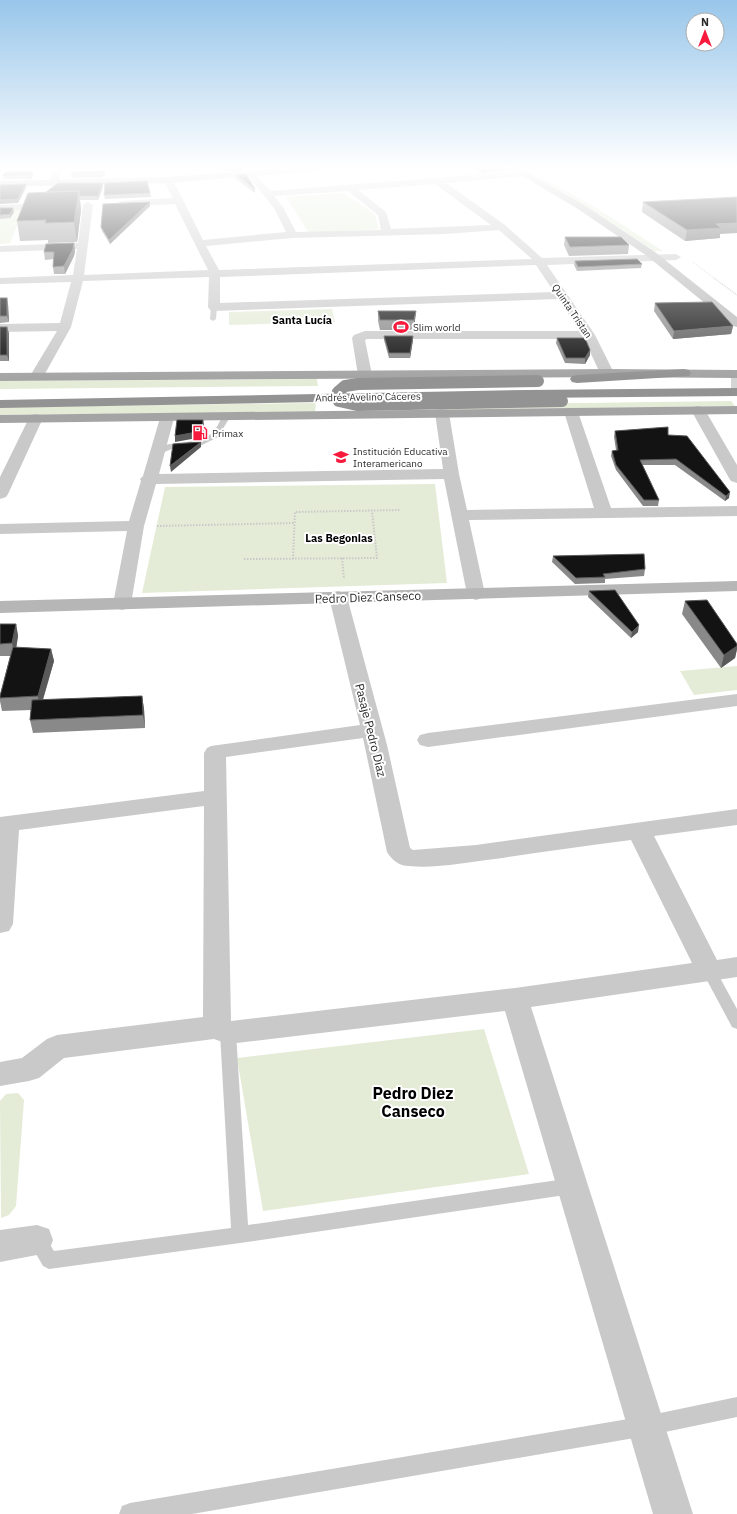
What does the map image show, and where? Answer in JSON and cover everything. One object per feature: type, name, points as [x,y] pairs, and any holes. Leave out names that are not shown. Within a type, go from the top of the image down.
[{"type":"highway","points":[[684,374],[538,381],[358,384],[345,386],[338,392],[338,396],[339,401],[357,404],[567,407],[706,398],[735,385]]},
{"type":"highway","name":"Andrés Avelino Cáceres","points":[[0,394],[100,394],[735,385]]},
{"type":"highway","name":"Andrés Avelino Cáceres","points":[[0,404],[527,394],[735,385]]},
{"type":"main road","name":"Andrés Avelino Cáceres","points":[[0,377],[607,373],[716,374],[727,376],[735,385]]},
{"type":"main road","name":"Andrés Avelino Cáceres","points":[[0,419],[167,418],[442,413],[567,407],[737,410]]},
{"type":"street","points":[[37,376],[65,327],[78,278],[84,239]]},
{"type":"street","points":[[198,239],[215,273],[213,313],[561,295]]},
{"type":"street","points":[[200,243],[257,239]]},
{"type":"street","name":"Quinta Tristan","points":[[514,239],[539,262],[589,335],[607,373]]},
{"type":"street","points":[[634,239],[660,254],[737,323]]},
{"type":"street","points":[[0,248],[83,246]]},
{"type":"street","points":[[0,281],[539,262],[660,254],[679,260]]},
{"type":"street","points":[[0,328],[65,327]]},
{"type":"street","points":[[365,375],[358,338],[365,335],[589,335]]},
{"type":"street","points":[[567,407],[604,513]]},
{"type":"street","points":[[698,410],[737,478]]},
{"type":"street","points":[[442,413],[451,474],[476,594]]},
{"type":"street","points":[[0,494],[36,418]]},
{"type":"street","points":[[122,604],[136,526],[148,479],[167,418]]},
{"type":"street","points":[[148,479],[451,474]]},
{"type":"street","points":[[460,515],[737,511]]},
{"type":"street","points":[[0,529],[136,526]]},
{"type":"street","name":"Pedro Diez Canseco","points":[[0,607],[737,586]]},
{"type":"street","name":"Pasaje Pedro Díaz","points":[[338,597],[372,730],[399,852],[408,858],[424,858],[476,853],[639,831]]},
{"type":"street","points":[[428,740],[737,700]]},
{"type":"street","points":[[223,1030],[214,754],[215,752],[372,730]]},
{"type":"street","points":[[0,924],[4,825],[216,797]]},
{"type":"street","points":[[709,971],[639,831],[737,818]]},
{"type":"street","points":[[0,1074],[29,1069],[57,1047],[515,999],[737,967]]},
{"type":"street","points":[[515,999],[673,1514]]},
{"type":"street","points":[[0,1246],[37,1240]]},
{"type":"lane","points":[[157,453],[172,446],[197,444],[215,435],[226,417]]},
{"type":"lane","points":[[709,971],[737,1024]]},
{"type":"lane","points":[[223,1030],[240,1235]]},
{"type":"lane","points":[[37,1240],[49,1260],[240,1235],[572,1186]]},
{"type":"lane","points":[[130,1514],[646,1426],[737,1407]]},
{"type":"path","points":[[679,260],[693,262],[737,296]]},
{"type":"path","points":[[244,559],[377,558],[372,510]]},
{"type":"path","points":[[293,559],[295,512],[401,510]]},
{"type":"path","points":[[136,526],[294,523]]},
{"type":"green space","points":[[0,239],[12,239],[10,243],[0,244]]},
{"type":"green space","points":[[635,239],[644,239],[663,251],[654,251]]},
{"type":"green space","points":[[332,309],[335,322],[229,325],[229,312]]},
{"type":"green space","points":[[317,379],[318,386],[0,389],[0,381]]},
{"type":"green space","points":[[731,401],[735,406],[434,410],[434,405]]},
{"type":"green space","points":[[316,403],[315,412],[0,415],[0,407]]},
{"type":"green space","points":[[435,484],[447,583],[142,593],[165,487]]},
{"type":"green space","points":[[737,666],[737,690],[694,695],[680,671]]},
{"type":"green space","points":[[484,1029],[529,1174],[263,1211],[237,1058]]},
{"type":"green space","points":[[18,1093],[24,1100],[16,1206],[9,1215],[1,1218],[0,1101],[6,1094]]},
{"type":"building","points":[[566,239],[623,239],[629,245],[570,247]]},
{"type":"building","points":[[74,243],[73,249],[64,266],[53,267],[54,252],[44,252],[46,244]]},
{"type":"building","points":[[637,259],[642,264],[578,267],[575,261]]},
{"type":"building","points":[[0,298],[7,298],[7,316],[0,316]]},
{"type":"building","points":[[712,302],[733,326],[674,331],[655,303]]},
{"type":"building","points":[[378,311],[416,311],[414,320],[380,320]]},
{"type":"building","points":[[0,327],[7,327],[7,355],[0,355]]},
{"type":"building","points":[[384,336],[413,336],[410,353],[389,353]]},
{"type":"building","points":[[557,338],[585,338],[590,350],[585,358],[566,358]]},
{"type":"building","points":[[177,420],[203,420],[202,431],[175,436]]},
{"type":"building","points":[[668,427],[668,435],[687,436],[730,492],[726,496],[676,459],[640,460],[659,500],[644,500],[616,465],[612,451],[618,450],[615,431]]},
{"type":"building","points":[[201,442],[170,466],[173,444]]},
{"type":"building","points":[[644,554],[645,569],[603,574],[605,577],[576,578],[553,556]]},
{"type":"building","points":[[615,590],[639,625],[632,632],[589,591]]},
{"type":"building","points":[[707,600],[737,644],[737,646],[724,655],[685,601]]},
{"type":"building","points":[[0,624],[16,624],[12,643],[0,644]]},
{"type":"building","points":[[13,647],[51,649],[38,696],[0,698]]},
{"type":"building","points":[[142,696],[143,715],[30,720],[32,700]]},
{"type":"tunnel","points":[[731,383],[737,383]]},
{"type":"place","name":"Slim world","points":[[401,327]]},
{"type":"place","name":"Primax","points":[[200,433]]},
{"type":"place","name":"Institución Educativa Interamericano","points":[[341,457]]},
{"type":"district","name":"Santa Lucía","points":[[302,320]]},
{"type":"district","name":"Las Begonias","points":[[339,538]]},
{"type":"district","name":"Pedro Diez Canseco","points":[[413,1102]]}]
